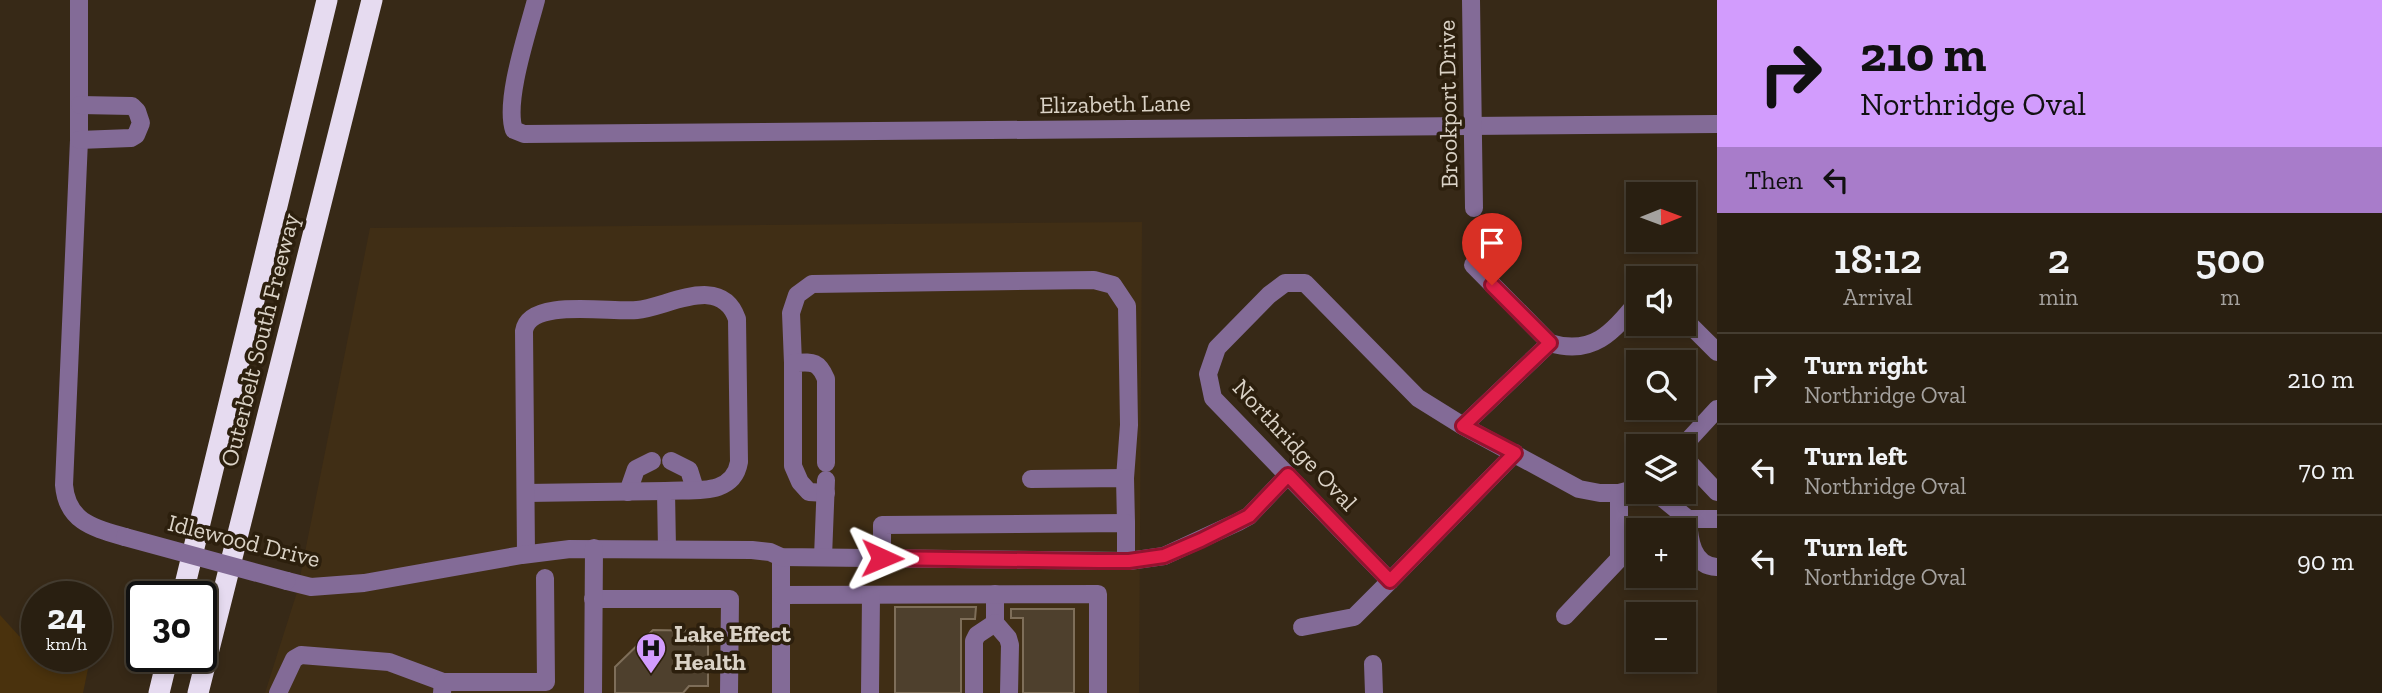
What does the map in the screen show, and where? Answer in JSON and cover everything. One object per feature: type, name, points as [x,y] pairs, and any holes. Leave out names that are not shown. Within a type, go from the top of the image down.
[{"type":"highway","name":"Outerbelt South Freeway","points":[[186,581],[327,0]]},
{"type":"highway","name":"Outerbelt South Freeway","points":[[198,693],[372,0]]},
{"type":"highway","points":[[159,693],[164,672]]},
{"type":"street","name":"Idlewood Drive","points":[[79,0],[80,105],[65,496],[70,509],[86,524],[312,587],[364,583],[526,554],[594,548],[764,551],[781,557],[1126,561],[1164,556],[1238,522],[1249,516],[1288,475]]},
{"type":"street","name":"Elizabeth Lane","points":[[537,0],[514,90],[511,116],[514,130],[524,134],[1717,124]]},
{"type":"street","name":"Brookport Drive","points":[[1471,0],[1474,208]]},
{"type":"street","points":[[79,140],[131,138],[136,135],[141,123],[137,111],[132,107],[80,105]]},
{"type":"street","points":[[1473,265],[1550,343],[1566,348],[1591,345],[1608,335],[1626,315]]},
{"type":"street","points":[[826,479],[809,492],[800,482],[793,466],[791,313],[797,295],[812,284],[1094,281],[1113,285],[1127,306],[1129,425],[1125,478],[1126,561]]},
{"type":"street","name":"Northridge Oval","points":[[1390,581],[1213,398],[1208,374],[1217,348],[1269,295],[1285,283],[1305,283],[1418,398],[1463,426],[1579,489],[1600,493],[1626,491]]},
{"type":"street","points":[[526,493],[719,488],[734,478],[739,462],[737,319],[733,309],[726,302],[708,295],[678,297],[635,310],[554,310],[536,314],[527,321],[524,331],[526,554]]},
{"type":"street","points":[[1696,331],[1717,352]]},
{"type":"street","points":[[1463,426],[1550,343]]},
{"type":"street","points":[[793,363],[812,362],[821,367],[827,379],[823,557]]},
{"type":"street","points":[[1693,434],[1717,409]]},
{"type":"street","points":[[1302,627],[1354,617],[1515,453]]},
{"type":"street","points":[[628,492],[636,469],[652,461]]},
{"type":"street","points":[[671,461],[689,470],[695,489]]},
{"type":"street","points":[[1696,470],[1717,492]]},
{"type":"street","points":[[1031,479],[1125,478]]},
{"type":"street","points":[[666,491],[667,549]]},
{"type":"street","points":[[1564,616],[1619,559],[1619,493]]},
{"type":"street","points":[[1670,504],[1687,518]]},
{"type":"street","points":[[1696,519],[1717,519]]},
{"type":"street","points":[[882,558],[882,525],[1126,523]]},
{"type":"street","points":[[593,693],[594,548]]},
{"type":"street","points":[[1696,555],[1711,567],[1717,567]]},
{"type":"street","points":[[781,557],[781,693]]},
{"type":"street","points":[[278,693],[284,676],[294,659],[300,655],[389,662],[443,687],[545,688],[545,578]]},
{"type":"street","points":[[995,594],[995,623],[1008,638],[1010,645],[1009,693]]},
{"type":"street","points":[[781,595],[1098,594],[1098,693]]},
{"type":"street","points":[[870,693],[871,595]]},
{"type":"street","points":[[593,599],[730,599],[729,693]]},
{"type":"street","points":[[974,693],[974,641],[977,635],[995,623]]},
{"type":"street","points":[[1373,664],[1374,693]]},
{"type":"shaded area","points":[[1142,222],[1139,693],[265,693],[297,592],[370,228]]},
{"type":"shaded area","points":[[0,615],[21,637],[21,672],[87,672],[83,693],[0,693]]},
{"type":"building","points":[[895,607],[976,607],[975,619],[961,619],[961,693],[895,693]]},
{"type":"building","points":[[1011,609],[1074,609],[1074,693],[1023,693],[1023,618],[1011,618]]},
{"type":"building","points":[[653,630],[708,631],[708,686],[689,686],[683,693],[615,693],[615,667]]},
{"type":"place","name":"Lake Effect Health","points":[[651,675]]},
{"type":"route","points":[[882,558],[1129,561],[1164,556],[1249,516],[1288,475],[1390,581],[1515,453],[1463,426],[1550,343],[1492,285]]}]
